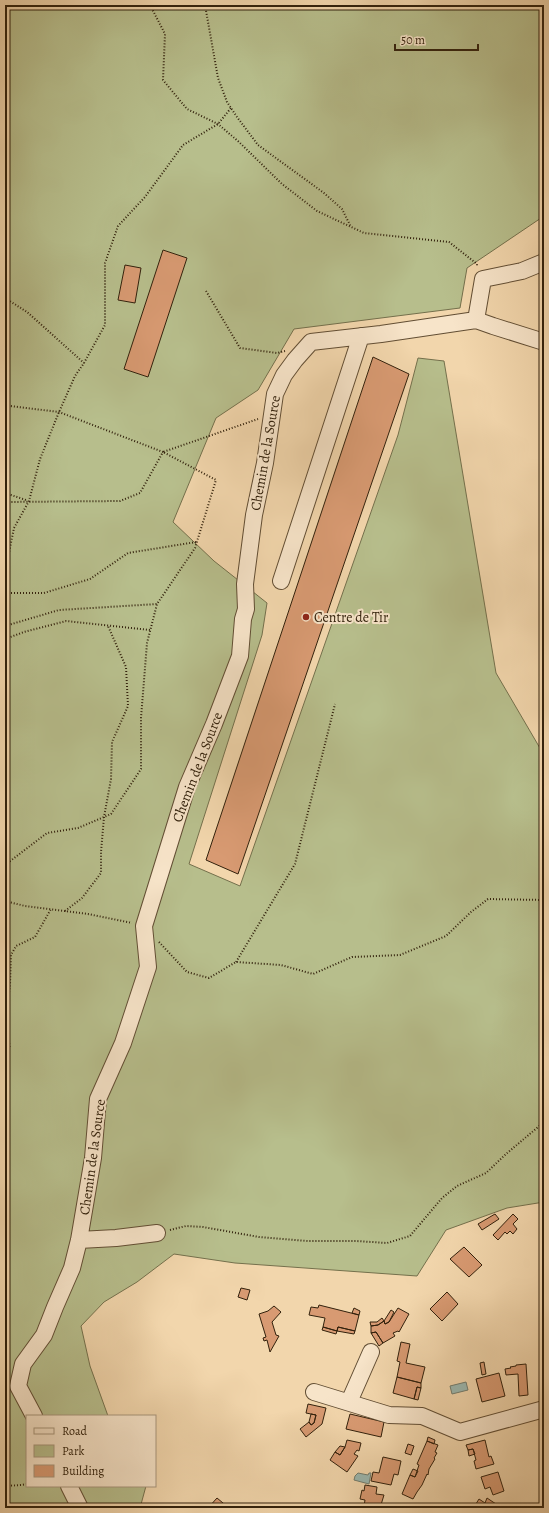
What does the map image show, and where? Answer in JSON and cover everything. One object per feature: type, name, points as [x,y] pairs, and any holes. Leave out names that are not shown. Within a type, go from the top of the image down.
[{"type":"street","points":[[476,320],[483,279],[522,272],[544,262]]},
{"type":"street","points":[[306,347],[311,342],[476,320],[544,342]]},
{"type":"street","points":[[282,581],[360,336]]},
{"type":"street","name":"Chemin de la Source","points":[[33,1415],[18,1386],[24,1364],[44,1335],[72,1268],[79,1240],[93,1158],[98,1099],[123,1043],[148,966],[144,926],[187,787],[214,724],[240,656],[243,619],[246,609],[246,576],[254,515],[265,463],[275,394],[284,375],[306,347]]},
{"type":"street","points":[[79,1240],[116,1238],[157,1233]]},
{"type":"street","points":[[348,1402],[371,1352]]},
{"type":"street","points":[[314,1392],[390,1415],[422,1416],[460,1432],[544,1409]]},
{"type":"street","points":[[70,1487],[80,1508]]},
{"type":"path","points":[[150,5],[165,34],[163,80],[186,108],[218,124],[239,142],[282,184],[317,211],[364,233],[449,242],[477,264],[477,272]]},
{"type":"path","points":[[204,5],[218,78],[231,108],[258,145],[324,193],[342,209],[351,227]]},
{"type":"path","points":[[5,572],[14,528],[29,501],[40,459],[59,412],[74,376],[84,363],[105,325],[105,263],[118,226],[145,197],[184,145],[218,124],[231,108]]},
{"type":"path","points":[[206,291],[240,348],[277,353],[306,347]]},
{"type":"path","points":[[5,298],[27,312],[84,363]]},
{"type":"path","points":[[5,407],[10,406],[59,412],[163,452],[216,480],[195,548],[157,604],[150,630],[147,643],[142,703],[141,769],[111,814],[78,828],[47,833],[5,865]]},
{"type":"path","points":[[5,502],[120,501],[140,493],[163,452],[272,414]]},
{"type":"path","points":[[5,493],[29,501]]},
{"type":"path","points":[[5,593],[44,593],[90,579],[128,554],[196,542]]},
{"type":"path","points":[[5,626],[59,610],[157,604]]},
{"type":"path","points":[[5,639],[24,632],[66,621],[150,630]]},
{"type":"path","points":[[66,911],[82,898],[101,873],[104,817],[111,779],[112,742],[128,706],[126,666],[108,626]]},
{"type":"path","points":[[5,901],[25,906],[88,914],[144,926],[187,972],[209,978],[236,962],[295,864],[334,704]]},
{"type":"path","points":[[236,962],[281,964],[313,974],[352,957],[400,955],[446,936],[471,912],[488,899],[544,900]]},
{"type":"path","points":[[5,1028],[10,984],[11,955],[16,946],[35,937],[51,909]]},
{"type":"path","points":[[5,1035],[10,1045],[5,1057]]},
{"type":"path","points":[[157,1233],[186,1226],[203,1227],[273,1238],[308,1241],[356,1241],[387,1243],[410,1236],[442,1198],[457,1186],[486,1173],[544,1122]]},
{"type":"path","points":[[5,1486],[26,1484]]},
{"type":"green space","points":[[5,5],[544,5],[544,216],[467,268],[460,308],[294,329],[258,390],[216,418],[173,522],[214,561],[267,603],[262,635],[189,864],[240,886],[398,435],[418,358],[444,361],[496,673],[544,755],[544,1202],[507,1208],[446,1230],[417,1276],[235,1263],[174,1254],[137,1282],[104,1302],[81,1326],[90,1366],[108,1415],[26,1415],[26,1487],[146,1487],[140,1508],[5,1508]]},
{"type":"water","points":[[466,1382],[468,1390],[452,1394],[450,1386]]},
{"type":"water","points":[[358,1473],[368,1475],[371,1473],[369,1484],[354,1480]]},
{"type":"building","points":[[163,250],[187,258],[148,377],[124,369]]},
{"type":"building","points":[[125,265],[141,268],[135,303],[118,300]]},
{"type":"building","name":"Centre de Tir","points":[[373,357],[409,374],[238,874],[206,860]]},
{"type":"building","points":[[495,1214],[499,1219],[482,1230],[478,1224]]},
{"type":"building","points":[[513,1214],[518,1219],[513,1224],[517,1229],[513,1234],[510,1231],[507,1234],[505,1232],[498,1240],[493,1235]]},
{"type":"building","points":[[464,1247],[482,1265],[469,1277],[450,1259]]},
{"type":"building","points":[[241,1288],[250,1290],[247,1300],[238,1297]]},
{"type":"building","points":[[447,1292],[458,1304],[442,1321],[430,1309]]},
{"type":"building","points":[[319,1305],[359,1315],[355,1331],[338,1327],[337,1331],[323,1327],[325,1318],[309,1315],[311,1307],[318,1308]]},
{"type":"building","points":[[274,1306],[281,1312],[272,1322],[276,1335],[279,1336],[270,1352],[267,1340],[264,1341],[263,1338],[266,1337],[259,1314],[268,1311]]},
{"type":"building","points":[[354,1308],[360,1311],[359,1315],[352,1313]]},
{"type":"building","points":[[398,1308],[409,1314],[399,1332],[393,1333],[395,1336],[383,1343],[376,1332],[371,1333],[371,1326],[378,1325],[384,1321],[385,1324],[389,1322]]},
{"type":"building","points":[[391,1310],[394,1312],[389,1322],[385,1324],[384,1321]]},
{"type":"building","points":[[382,1318],[384,1321],[378,1325],[371,1326],[370,1322],[377,1322]]},
{"type":"building","points":[[323,1327],[337,1331],[336,1334],[322,1330]]},
{"type":"building","points":[[338,1327],[355,1331],[354,1334],[337,1331]]},
{"type":"building","points":[[376,1332],[383,1343],[379,1346],[371,1333]]},
{"type":"building","points":[[401,1342],[410,1344],[406,1363],[425,1367],[421,1383],[397,1377],[400,1362],[397,1361]]},
{"type":"building","points":[[484,1362],[486,1374],[482,1375],[480,1363]]},
{"type":"building","points":[[526,1364],[528,1395],[519,1396],[518,1374],[506,1375],[505,1369],[516,1365]]},
{"type":"building","points":[[499,1373],[505,1396],[482,1402],[476,1379]]},
{"type":"building","points":[[397,1377],[421,1383],[421,1388],[417,1387],[414,1399],[393,1393]]},
{"type":"building","points":[[417,1387],[421,1388],[418,1400],[414,1399]]},
{"type":"building","points":[[308,1404],[326,1408],[322,1424],[306,1437],[300,1429],[309,1422],[311,1425],[314,1423],[316,1415],[306,1413]]},
{"type":"building","points":[[311,1414],[316,1415],[314,1423],[311,1425],[309,1422]]},
{"type":"building","points":[[350,1414],[384,1422],[381,1437],[346,1429]]},
{"type":"building","points":[[428,1437],[435,1440],[434,1444],[427,1441]]},
{"type":"building","points":[[347,1440],[361,1443],[359,1451],[357,1450],[354,1454],[358,1456],[347,1472],[330,1460],[335,1452],[340,1455]]},
{"type":"building","points":[[485,1440],[489,1457],[491,1456],[494,1464],[476,1469],[474,1461],[476,1460],[473,1449],[468,1450],[466,1445]]},
{"type":"building","points":[[427,1441],[438,1445],[435,1452],[437,1453],[429,1469],[428,1475],[427,1474],[413,1499],[402,1494],[410,1475],[415,1477],[419,1465],[417,1464]]},
{"type":"building","points":[[408,1444],[414,1446],[411,1455],[405,1453]]},
{"type":"building","points":[[340,1446],[345,1447],[340,1455],[335,1452]]},
{"type":"building","points":[[473,1449],[475,1454],[469,1456],[468,1450]]},
{"type":"building","points":[[383,1457],[401,1461],[398,1475],[394,1474],[391,1485],[371,1481],[373,1472],[379,1473]]},
{"type":"building","points":[[413,1469],[418,1471],[415,1477],[410,1475]]},
{"type":"building","points":[[498,1472],[504,1491],[493,1495],[490,1487],[485,1489],[481,1477]]},
{"type":"building","points":[[365,1485],[377,1487],[376,1494],[384,1495],[380,1508],[358,1508],[359,1505],[364,1506],[365,1500],[360,1499]]},
{"type":"building","points":[[217,1498],[229,1508],[208,1508]]},
{"type":"building","points":[[487,1498],[499,1506],[498,1508],[493,1508],[485,1503]]},
{"type":"building","points":[[479,1499],[485,1503],[493,1508],[474,1507]]},
{"type":"place","name":"Centre de Tir","points":[[306,617]]}]
